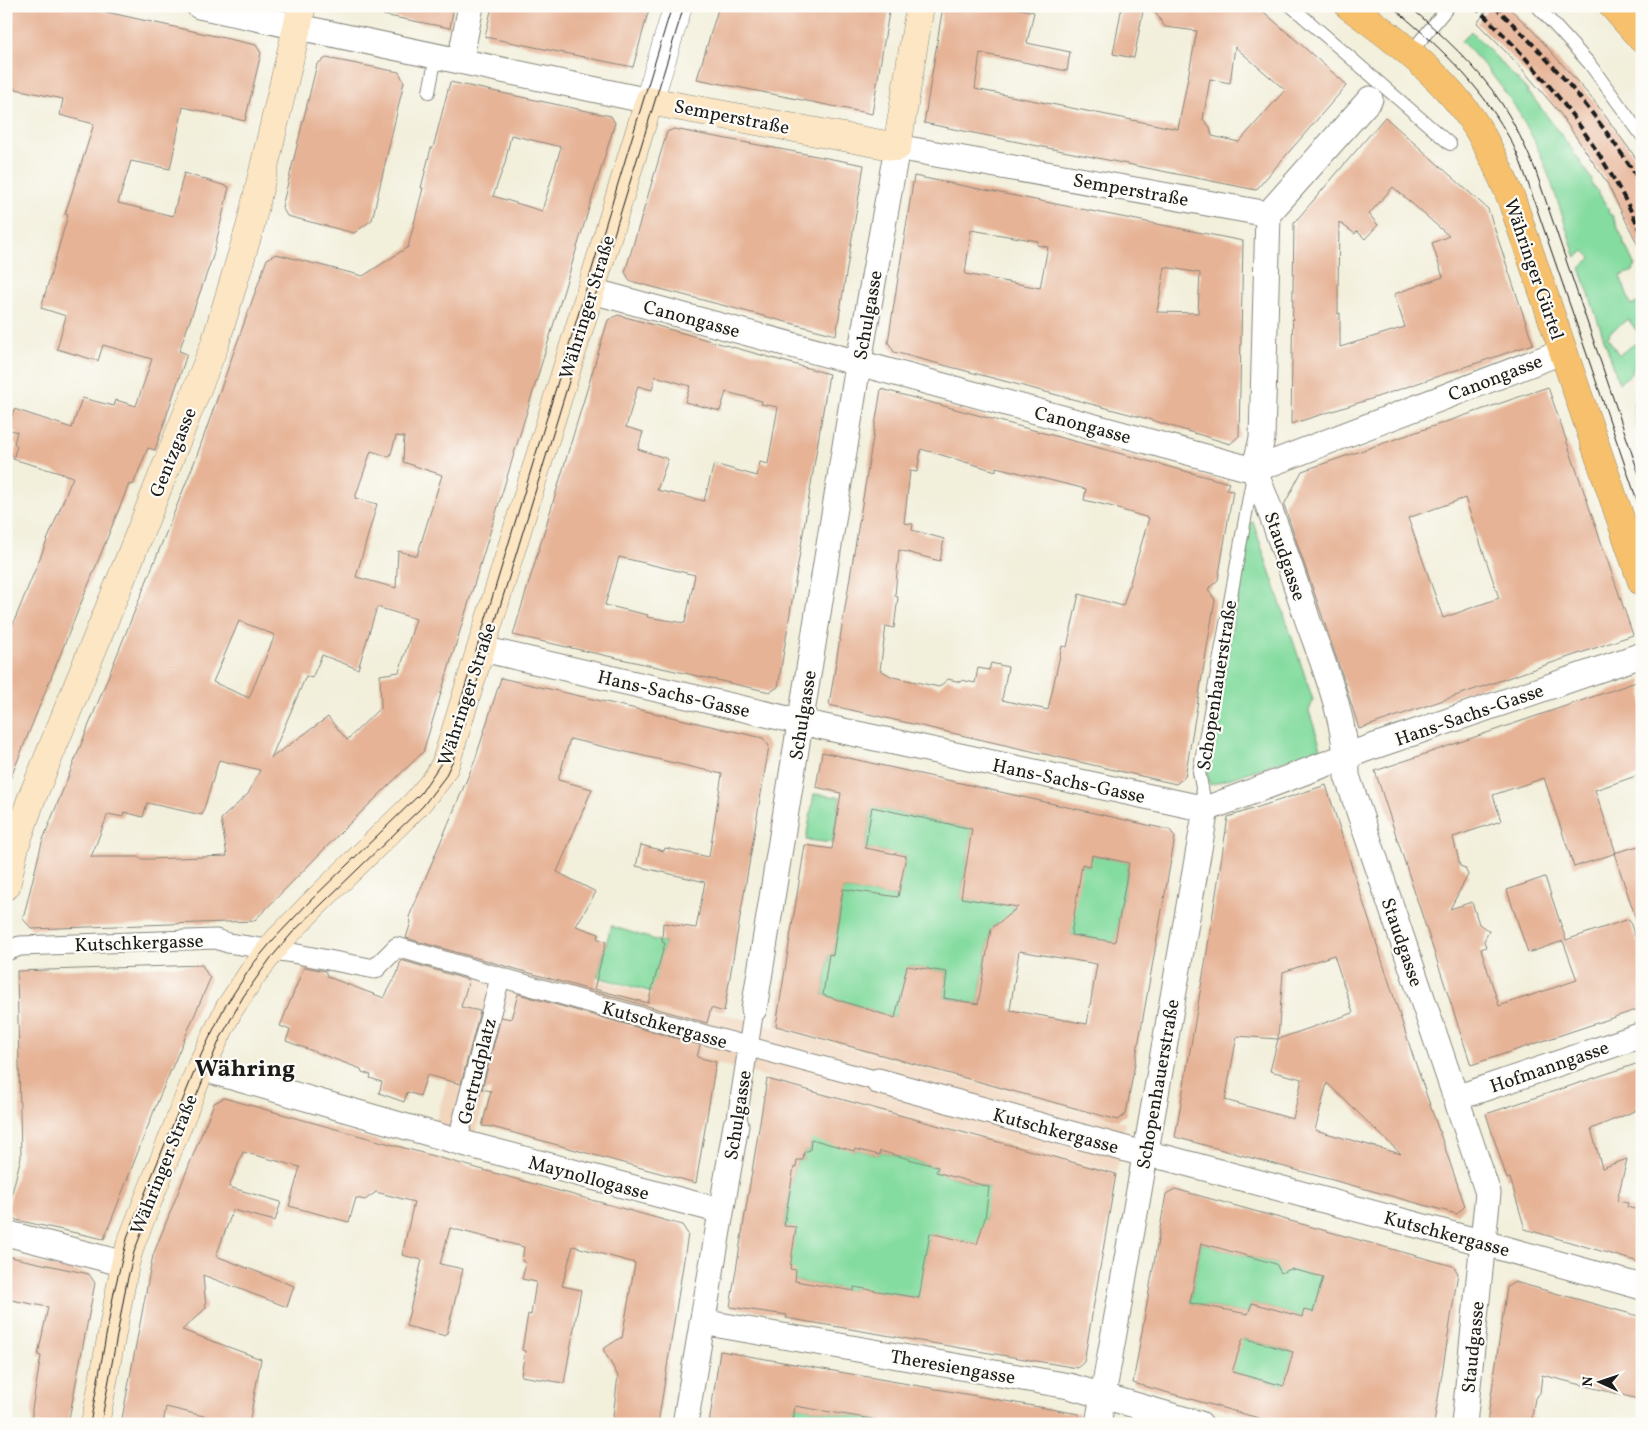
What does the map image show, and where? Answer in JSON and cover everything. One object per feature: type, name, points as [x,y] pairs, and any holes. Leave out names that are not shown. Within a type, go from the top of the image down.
[{"type":"main road","name":"Schulgasse","points":[[897,146],[920,6]]},
{"type":"main road","name":"Währinger Gürtel","points":[[1349,6],[1410,53],[1453,96],[1477,128],[1495,160],[1511,198],[1642,582]]},
{"type":"main road","points":[[1613,6],[1642,39]]},
{"type":"main road","name":"Gentzgasse","points":[[6,886],[15,846],[31,800],[215,344],[250,227],[299,17]]},
{"type":"main road","name":"Semperstraße","points":[[649,101],[897,146]]},
{"type":"main road","name":"Währinger Straße","points":[[95,1424],[125,1264],[139,1222],[201,1067],[229,1009],[271,950],[312,906],[416,804],[437,779],[445,765],[649,101]]},
{"type":"street","name":"Semperstraße","points":[[199,6],[299,17],[436,56],[649,101]]},
{"type":"street","points":[[460,61],[472,6]]},
{"type":"street","name":"Währinger Straße","points":[[649,101],[678,6]]},
{"type":"street","points":[[1268,214],[1370,99]]},
{"type":"street","name":"Semperstraße","points":[[897,146],[1268,214]]},
{"type":"street","name":"Schulgasse","points":[[685,1424],[736,1125],[859,363],[897,146]]},
{"type":"street","name":"Schopenhauerstraße","points":[[1254,470],[1262,439],[1268,214]]},
{"type":"street","name":"Canongasse","points":[[592,291],[1254,470],[1564,351]]},
{"type":"street","name":"Staudgasse","points":[[1254,470],[1269,505],[1338,708],[1347,756],[1347,776],[1488,1193],[1464,1424]]},
{"type":"street","name":"Hans-Sachs-Gasse","points":[[482,649],[801,722],[1206,809],[1347,756],[1642,655]]},
{"type":"street","name":"Schopenhauerstraße","points":[[1098,1424],[1206,809]]},
{"type":"street","name":"Kutschkergasse","points":[[6,951],[20,946],[216,940],[271,950]]},
{"type":"street","points":[[271,950],[375,969],[397,947],[500,978]]},
{"type":"street","name":"Kutschkergasse","points":[[500,978],[748,1047],[1484,1243],[1642,1287]]},
{"type":"street","name":"Gertrudplatz","points":[[201,1067],[458,1142],[500,978]]},
{"type":"street","name":"Hofmanngasse","points":[[1456,1098],[1642,1034]]},
{"type":"street","name":"Maynollogasse","points":[[458,1142],[721,1211]]},
{"type":"street","points":[[6,1233],[125,1264]]},
{"type":"street","name":"Theresiengasse","points":[[702,1322],[1069,1386],[1200,1424]]},
{"type":"lane","points":[[1291,6],[1450,144]]},
{"type":"lane","points":[[1410,53],[1449,6]]},
{"type":"lane","points":[[1537,6],[1589,63],[1642,136]]},
{"type":"lane","points":[[429,92],[436,56]]},
{"type":"lane","name":"Schopenhauerstraße","points":[[1206,809],[1199,772],[1254,470]]},
{"type":"shaded area","points":[[1642,380],[1642,448],[1635,427],[1632,406],[1636,388]]},
{"type":"shaded area","points":[[407,928],[1125,1123],[1116,1172],[509,1007],[474,1139],[434,1128],[468,1009],[446,988],[395,972]]},
{"type":"green space","points":[[1471,31],[1528,91],[1527,93],[1531,95],[1574,152],[1572,154],[1576,155],[1592,180],[1593,187],[1595,187],[1609,210],[1609,214],[1612,215],[1624,241],[1623,245],[1625,245],[1635,266],[1633,271],[1620,276],[1631,305],[1642,301],[1642,338],[1628,319],[1609,333],[1610,335],[1607,337],[1619,355],[1636,343],[1642,350],[1642,353],[1630,375],[1619,383],[1580,268],[1591,258],[1584,251],[1576,258],[1547,170],[1528,128],[1493,76],[1461,41]]},
{"type":"green space","points":[[1253,522],[1313,700],[1309,711],[1321,748],[1210,785],[1207,774],[1250,523]]},
{"type":"green space","points":[[814,794],[840,797],[833,843],[806,840]]},
{"type":"green space","points":[[872,807],[972,829],[961,898],[1015,906],[1011,926],[996,924],[991,929],[978,1004],[944,997],[947,972],[908,966],[895,1018],[823,995],[829,954],[833,955],[843,889],[898,897],[906,856],[865,848]]},
{"type":"green space","points":[[1038,854],[1089,866],[1092,855],[1129,863],[1111,966],[1102,940],[1071,935]]},
{"type":"green space","points":[[611,926],[665,943],[652,992],[597,977]]},
{"type":"green space","points":[[802,1132],[854,1151],[855,1149],[879,1155],[880,1151],[937,1167],[936,1172],[993,1189],[985,1218],[981,1245],[930,1233],[920,1298],[854,1288],[854,1291],[795,1281],[780,1268],[795,1237],[796,1228],[784,1226],[794,1167],[796,1167],[797,1160],[803,1160],[804,1152],[810,1150],[811,1142]]},
{"type":"green space","points":[[1201,1243],[1312,1274],[1325,1272],[1313,1312],[1302,1317],[1252,1303],[1248,1314],[1190,1303]]},
{"type":"green space","points":[[1241,1338],[1293,1352],[1284,1386],[1232,1372]]},
{"type":"green space","points":[[795,1406],[877,1420],[876,1424],[793,1424]]},
{"type":"building","points":[[6,6],[79,6],[256,45],[261,53],[245,121],[183,107],[170,169],[131,161],[118,203],[173,216],[184,173],[229,187],[213,256],[179,351],[187,354],[155,450],[148,448],[133,485],[129,484],[7,787],[6,641],[73,477],[13,459],[17,446],[14,443],[17,432],[8,429],[14,409],[72,428],[82,398],[114,406],[116,400],[136,406],[152,359],[103,345],[98,361],[57,349],[66,316],[41,308],[68,215],[65,214],[94,124],[60,115],[63,99],[6,87]]},
{"type":"building","points":[[384,6],[454,6],[450,28],[383,15]]},
{"type":"building","points":[[492,6],[650,6],[633,67],[485,37]]},
{"type":"building","points":[[719,6],[890,6],[872,114],[697,79]]},
{"type":"building","points":[[943,6],[1006,6],[1034,12],[1027,43],[1070,52],[1067,71],[980,53],[975,89],[1178,129],[1197,31],[1165,27],[1151,6],[1257,6],[1347,85],[1256,190],[924,123]],"holes":[[[1235,47],[1285,90],[1239,142],[1212,136],[1210,127],[1203,119],[1210,79],[1230,83]]]},
{"type":"building","points":[[1122,6],[1144,6],[1134,58],[1113,54]]},
{"type":"building","points":[[1491,6],[1507,6],[1534,32],[1595,102],[1638,161],[1642,168],[1642,253],[1606,181],[1559,112],[1515,61],[1477,23]]},
{"type":"building","points":[[326,58],[399,72],[404,82],[372,220],[354,233],[287,216],[282,207],[317,64]]},
{"type":"building","points":[[450,82],[611,116],[615,123],[423,752],[254,921],[32,929],[23,919],[42,842],[196,458],[267,259],[276,254],[363,276],[408,247],[431,148],[433,148]],"holes":[[[511,135],[561,147],[542,211],[493,196],[505,163]],[[396,436],[404,437],[403,462],[442,475],[417,556],[398,551],[396,588],[356,577],[377,504],[355,498],[371,451],[390,457]],[[377,607],[416,619],[399,672],[380,675],[381,707],[347,740],[328,717],[271,758],[306,676],[312,678],[322,655],[358,669]],[[239,621],[275,635],[249,698],[213,682]],[[219,760],[260,770],[248,794],[221,819],[227,856],[151,859],[140,859],[140,857],[91,857],[108,814],[123,817],[124,812],[143,817],[147,803],[202,815]]]},
{"type":"building","points":[[1385,117],[1488,209],[1533,344],[1291,424],[1294,223]],"holes":[[[1393,187],[1449,236],[1432,243],[1443,277],[1394,294],[1405,327],[1340,347],[1340,313],[1338,314],[1339,222],[1355,234],[1357,231],[1365,239],[1378,225],[1369,214]]]},
{"type":"building","points":[[674,129],[864,165],[836,335],[630,281],[625,272],[667,132]]},
{"type":"building","points":[[914,176],[1243,241],[1239,436],[1230,444],[1148,419],[894,352],[888,342]],"holes":[[[971,230],[1038,241],[1037,245],[1048,247],[1040,288],[965,274]],[[1165,267],[1200,273],[1198,313],[1157,312]]]},
{"type":"building","points":[[618,315],[829,374],[778,687],[770,692],[513,635],[608,320]],"holes":[[[655,376],[690,386],[685,402],[720,411],[726,392],[762,401],[761,404],[778,407],[768,464],[760,462],[757,476],[714,464],[704,501],[657,490],[668,459],[638,449],[643,432],[626,427],[638,386],[652,390]],[[619,557],[695,575],[685,623],[647,617],[648,615],[605,605]]]},
{"type":"building","points":[[1548,387],[1633,635],[1359,729],[1284,505],[1302,471]],"holes":[[[1465,498],[1499,598],[1443,618],[1408,518]]]},
{"type":"building","points":[[881,389],[1229,483],[1226,490],[1233,491],[1218,580],[1208,589],[1215,600],[1185,777],[1176,784],[829,705]],"holes":[[[921,449],[996,471],[996,467],[1086,489],[1084,500],[1149,518],[1123,606],[1079,594],[1067,647],[1062,646],[1048,710],[1002,700],[1008,667],[991,663],[989,670],[978,668],[975,683],[948,679],[939,687],[893,677],[880,670],[886,626],[894,628],[898,597],[895,596],[899,550],[940,561],[944,539],[912,530],[913,524],[904,523],[910,471],[917,472]]]},
{"type":"building","points":[[501,678],[763,738],[769,746],[724,1012],[711,1008],[707,1023],[406,938],[411,922],[409,917],[475,760]],"holes":[[[570,739],[722,774],[709,857],[665,848],[664,851],[641,845],[636,866],[705,882],[696,928],[663,923],[662,942],[665,943],[648,1003],[594,989],[606,942],[597,938],[599,934],[576,926],[596,892],[557,872],[592,789],[558,780]]]},
{"type":"building","points":[[1642,680],[1642,774],[1595,790],[1616,853],[1574,867],[1544,778],[1493,795],[1501,821],[1453,837],[1460,866],[1465,868],[1468,875],[1450,909],[1472,902],[1479,924],[1489,931],[1484,941],[1486,947],[1481,949],[1499,1006],[1577,980],[1563,941],[1528,953],[1507,890],[1545,877],[1566,940],[1629,919],[1642,957],[1642,1008],[1471,1065],[1375,771]]},
{"type":"building","points":[[822,752],[1170,830],[1175,837],[1126,1114],[1118,1120],[776,1026],[805,845],[832,849],[841,793],[816,787]],"holes":[[[872,807],[972,829],[961,898],[1018,907],[991,929],[978,1004],[944,998],[947,972],[907,966],[895,1018],[823,995],[829,954],[833,955],[843,889],[898,897],[906,856],[865,848]],[[1092,855],[1129,863],[1115,942],[1071,935],[1082,864],[1090,866]],[[1019,951],[1097,964],[1087,1024],[1010,1010]]]},
{"type":"building","points":[[1326,785],[1413,1056],[1465,1206],[1457,1214],[1175,1137],[1228,817]],"holes":[[[1334,955],[1353,1013],[1278,1039],[1283,972]],[[1237,1036],[1278,1039],[1270,1071],[1302,1079],[1293,1119],[1225,1100]],[[1327,1083],[1401,1154],[1315,1130]]]},
{"type":"building","points":[[1642,845],[1642,925],[1638,925],[1614,853]]},
{"type":"building","points":[[401,960],[469,980],[461,1007],[480,1011],[461,1084],[427,1075],[420,1096],[407,1092],[404,1102],[379,1093],[382,1082],[370,1078],[371,1075],[362,1072],[361,1069],[286,1041],[290,1030],[280,1026],[304,967],[325,971],[328,977],[384,998],[397,974]]},
{"type":"building","points":[[202,965],[210,979],[159,1098],[104,1239],[16,1220],[8,1209],[21,1157],[17,971]]},
{"type":"building","points":[[518,994],[700,1045],[697,1057],[716,1062],[696,1183],[492,1127],[482,1126],[491,1091],[482,1089],[501,1017],[511,1019]]},
{"type":"building","points":[[1642,1062],[1642,1108],[1591,1129],[1602,1168],[1627,1159],[1617,1201],[1628,1203],[1627,1207],[1642,1211],[1642,1263],[1525,1229],[1510,1178],[1507,1179],[1486,1114]]},
{"type":"building","points":[[767,1079],[1116,1174],[1084,1362],[1077,1368],[786,1318],[787,1315],[730,1307]],"holes":[[[811,1139],[854,1151],[855,1149],[879,1155],[880,1151],[938,1167],[936,1172],[989,1187],[985,1218],[977,1244],[930,1233],[919,1298],[854,1287],[854,1291],[795,1281],[796,1270],[790,1269],[796,1227],[784,1226],[794,1167],[796,1168],[797,1160],[803,1160],[804,1152],[810,1150]]]},
{"type":"building","points":[[224,1098],[682,1225],[688,1234],[658,1424],[612,1424],[618,1376],[603,1349],[622,1338],[635,1263],[573,1246],[562,1286],[581,1290],[564,1383],[521,1376],[525,1351],[522,1350],[528,1314],[531,1315],[536,1282],[522,1279],[526,1263],[522,1261],[524,1247],[450,1228],[440,1264],[463,1269],[446,1336],[406,1326],[422,1260],[402,1255],[414,1202],[376,1192],[365,1200],[356,1198],[349,1222],[289,1206],[300,1167],[243,1152],[229,1187],[281,1202],[275,1221],[233,1210],[216,1256],[294,1286],[287,1307],[203,1275],[206,1308],[182,1330],[261,1359],[249,1424],[237,1424],[166,1407],[163,1424],[121,1424],[153,1255],[214,1103]]},
{"type":"building","points":[[1175,1189],[1453,1266],[1458,1273],[1434,1424],[1280,1424],[1133,1383],[1166,1194]],"holes":[[[1201,1243],[1276,1264],[1281,1273],[1291,1269],[1323,1277],[1313,1312],[1304,1310],[1302,1317],[1252,1303],[1248,1314],[1190,1303]],[[1243,1338],[1293,1352],[1284,1386],[1232,1372]]]},
{"type":"building","points":[[6,1256],[89,1274],[95,1283],[68,1424],[32,1424],[32,1409],[41,1356],[38,1355],[48,1307],[6,1299]]},
{"type":"building","points":[[1515,1282],[1642,1317],[1642,1400],[1542,1375],[1540,1393],[1535,1398],[1531,1424],[1487,1424],[1507,1287]]},
{"type":"building","points":[[720,1351],[1079,1414],[1078,1424],[876,1424],[877,1420],[795,1406],[793,1424],[709,1424]]},
{"type":"tram line","points":[[90,1424],[114,1292],[128,1235],[201,1055],[224,1008],[253,964],[273,940],[310,901],[421,793],[441,763],[672,6]]},
{"type":"tram line","points":[[101,1424],[134,1252],[220,1039],[243,997],[270,959],[293,932],[423,806],[445,777],[453,760],[684,6]]},
{"type":"tram line","points":[[1391,6],[1440,49],[1470,81],[1496,115],[1513,145],[1527,180],[1642,515]]},
{"type":"tram line","points":[[1409,6],[1482,77],[1502,104],[1520,135],[1535,169],[1642,483]]},
{"type":"railway","points":[[1474,6],[1524,57],[1569,111],[1609,170],[1642,234]]},
{"type":"railway","points":[[1494,6],[1535,47],[1574,91],[1610,137],[1642,185]]},
{"type":"district","name":"Währing","points":[[245,1068]]}]
